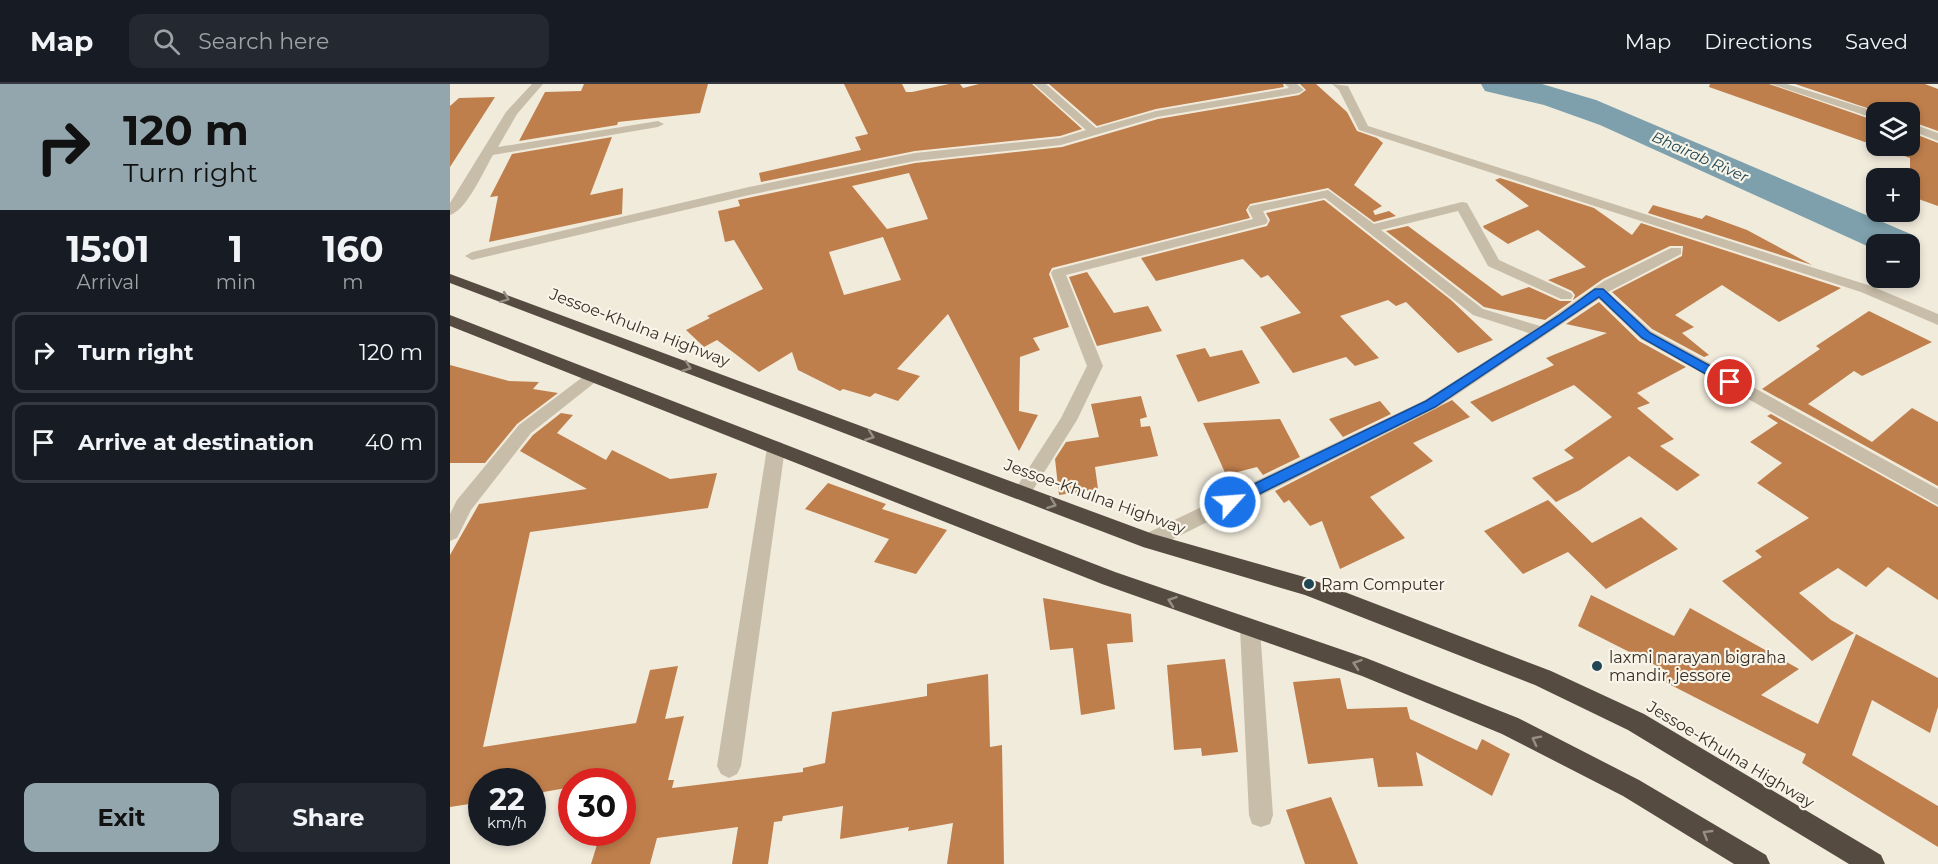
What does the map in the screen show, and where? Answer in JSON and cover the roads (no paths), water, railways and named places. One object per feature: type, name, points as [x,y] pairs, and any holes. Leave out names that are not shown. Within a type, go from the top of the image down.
[{"type":"highway","name":"Jessoe-Khulna Highway","points":[[450,278],[1150,541],[1308,587],[1543,678],[1636,722],[1872,864]]},
{"type":"highway","points":[[450,320],[1109,578],[1366,668],[1510,726],[1631,788],[1757,864]]},
{"type":"street","points":[[450,211],[462,198],[512,112],[538,84]]},
{"type":"street","points":[[1039,84],[1090,128]]},
{"type":"street","points":[[472,256],[749,191],[915,157],[1061,141],[1156,114],[1299,90],[1290,84]]},
{"type":"street","points":[[1337,84],[1344,88],[1363,128],[1866,290],[1938,320]]},
{"type":"street","points":[[1776,84],[1866,113]]},
{"type":"street","points":[[1922,130],[1938,120]]},
{"type":"street","points":[[488,152],[658,124]]},
{"type":"street","points":[[1922,130],[1938,136]]},
{"type":"street","points":[[1022,493],[1068,420],[1095,366],[1058,273],[1262,221],[1255,209],[1328,194],[1478,312],[1541,332]]},
{"type":"street","points":[[1371,230],[1462,206],[1493,263],[1566,296]]},
{"type":"street","points":[[1150,541],[1431,404],[1599,291],[1677,251]]},
{"type":"street","points":[[1599,291],[1646,335],[1938,498]]},
{"type":"street","points":[[450,533],[464,505],[525,429],[592,376]]},
{"type":"street","points":[[729,766],[776,448]]},
{"type":"street","points":[[1250,628],[1261,815]]},
{"type":"waterway","name":"Bhairab River","points":[[1497,84],[1556,98],[1612,118],[1788,198],[1874,234]]},
{"type":"place","name":"Ram Computer","points":[[1309,584]]},
{"type":"place","name":"laxmi narayan bigraha mandir, jessore","points":[[1597,666]]}]
